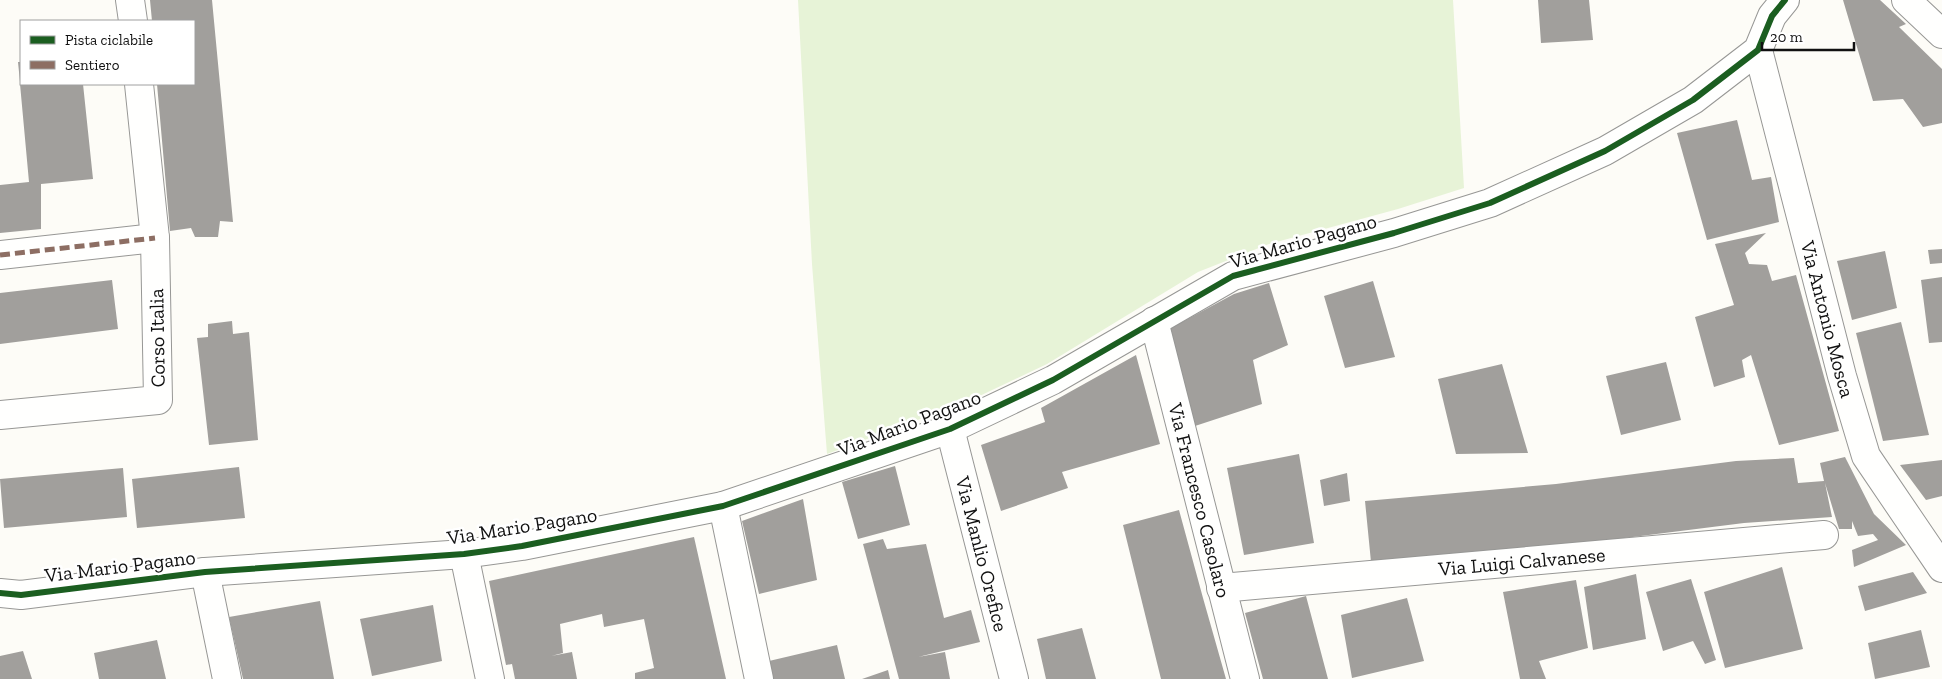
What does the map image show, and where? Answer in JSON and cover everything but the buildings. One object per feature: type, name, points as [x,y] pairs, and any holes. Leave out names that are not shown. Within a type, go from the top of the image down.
[{"type":"street","points":[[130,0],[133,20]]},
{"type":"street","points":[[1758,50],[1772,16],[1785,0]]},
{"type":"street","points":[[1906,0],[1942,34]]},
{"type":"street","name":"Via Mario Pagano","points":[[7,598],[205,572],[464,554],[522,546],[723,506],[950,429],[1053,380],[1233,276],[1394,233],[1490,203],[1605,151],[1693,100],[1758,50]]},
{"type":"street","name":"Via Antonio Mosca","points":[[1758,50],[1842,376],[1866,456],[1942,568]]},
{"type":"street","name":"Corso Italia","points":[[0,415],[158,400],[155,238],[139,85]]},
{"type":"street","points":[[0,255],[155,238]]},
{"type":"street","name":"Via Francesco Casolaro","points":[[1154,321],[1245,679]]},
{"type":"street","name":"Via Manlio Orefice","points":[[950,429],[1014,679]]},
{"type":"street","points":[[723,506],[759,679]]},
{"type":"street","name":"Via Luigi Calvanese","points":[[1221,588],[1824,535]]},
{"type":"street","points":[[464,554],[490,679]]},
{"type":"street","points":[[205,572],[227,679]]},
{"type":"green space","points":[[798,0],[1453,0],[1464,188],[1398,209],[1269,244],[1198,272],[1047,364],[971,400],[827,454],[812,264]]},
{"type":"marked path","points":[[0,255],[155,238]]},
{"type":"cycle path","points":[[0,593],[21,595],[205,572],[464,554],[522,546],[723,506],[950,429],[1053,380],[1233,276],[1394,233],[1490,203],[1605,151],[1693,100],[1758,50],[1772,16],[1785,0]]}]
